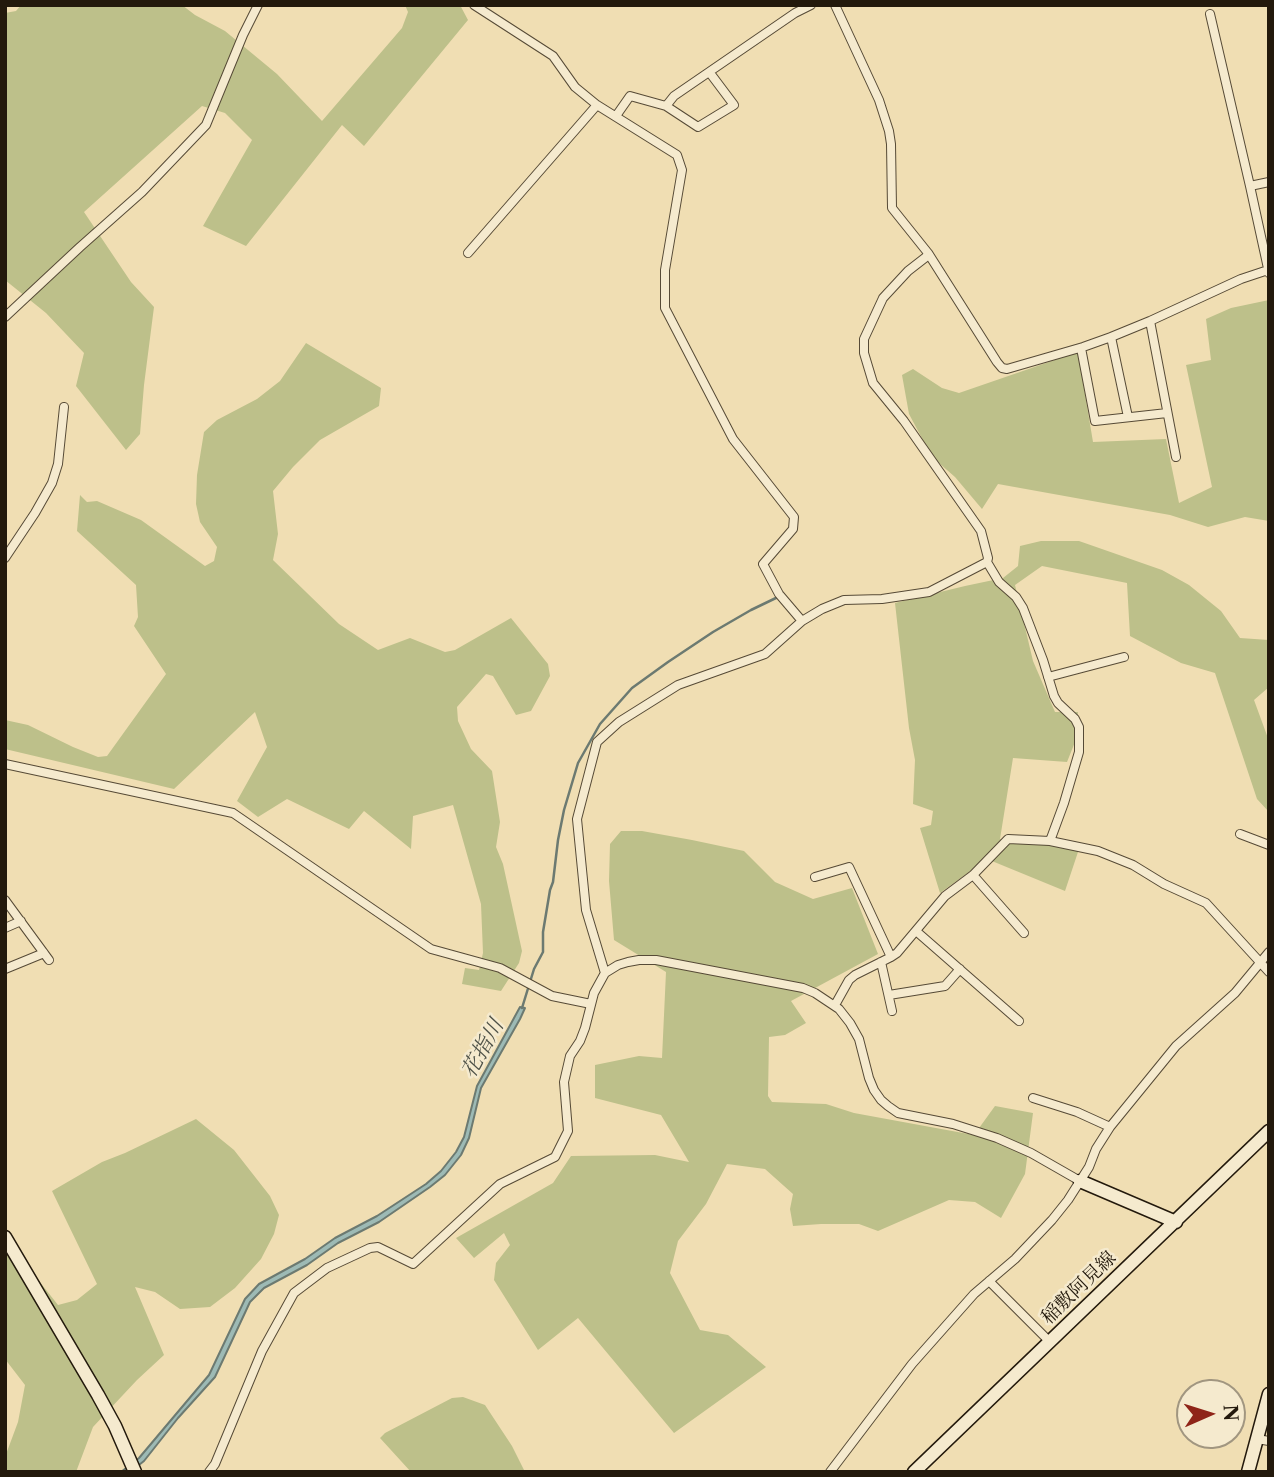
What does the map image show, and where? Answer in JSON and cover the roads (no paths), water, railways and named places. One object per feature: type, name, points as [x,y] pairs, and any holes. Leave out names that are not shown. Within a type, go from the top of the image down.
[{"type":"main road","name":"稲敷阿見線","points":[[914,1472],[1269,1131]]},
{"type":"main road","points":[[1080,1181],[1176,1222]]},
{"type":"main road","points":[[5,1237],[109,1415],[135,1472]]},
{"type":"main road","points":[[1248,1472],[1263,1440],[1269,1394]]},
{"type":"street","points":[[5,317],[142,192],[206,125],[258,5]]},
{"type":"street","points":[[474,5],[553,56],[575,87],[597,105],[677,155],[682,170],[665,270],[665,308],[733,439],[794,517],[793,529],[763,564],[779,594],[802,621]]},
{"type":"street","points":[[666,106],[674,96],[795,13],[811,5]]},
{"type":"street","points":[[835,5],[879,100],[889,131],[892,208],[928,253],[997,362],[1007,369],[1111,337],[1241,279],[1268,272],[1210,14]]},
{"type":"street","points":[[616,116],[629,96],[666,106],[698,127],[734,105],[710,73]]},
{"type":"street","points":[[468,253],[597,105]]},
{"type":"street","points":[[1250,186],[1269,182]]},
{"type":"street","points":[[928,253],[883,298],[864,339],[864,353],[873,383],[904,421],[981,531],[987,562],[999,582],[1016,597],[1023,608],[1058,703],[1075,719],[1079,727],[1079,752],[1050,841]]},
{"type":"street","points":[[1150,321],[1176,457]]},
{"type":"street","points":[[1111,337],[1128,417]]},
{"type":"street","points":[[1081,348],[1095,421],[1167,413]]},
{"type":"street","points":[[5,558],[36,513],[52,483],[58,464],[64,407]]},
{"type":"street","points":[[605,973],[586,910],[577,819],[597,742],[619,722],[678,685],[765,654],[802,621],[822,609],[844,600],[882,599],[929,592],[987,562]]},
{"type":"street","points":[[1048,677],[1124,657]]},
{"type":"street","points":[[5,764],[233,813],[431,949],[500,968],[552,996],[591,1004]]},
{"type":"street","points":[[1240,834],[1269,845]]},
{"type":"street","points":[[835,1006],[849,980],[891,957],[945,897],[973,875],[1008,839],[1050,841],[1111,855],[1164,884],[1206,902],[1269,972]]},
{"type":"street","points":[[815,877],[849,867],[891,957]]},
{"type":"street","points":[[973,875],[1024,933]]},
{"type":"street","points":[[5,900],[46,957],[5,969]]},
{"type":"street","points":[[5,928],[21,921]]},
{"type":"street","points":[[916,931],[1019,1021]]},
{"type":"street","points":[[830,1472],[912,1364],[974,1294],[1016,1259],[1052,1220],[1089,1167],[1096,1149],[1110,1127],[1176,1046],[1235,993],[1269,952]]},
{"type":"street","points":[[209,1472],[215,1464],[262,1351],[294,1293],[327,1268],[370,1248],[378,1247],[413,1264],[500,1184],[555,1157],[568,1131],[564,1082],[570,1056],[585,1028],[593,993],[605,973],[618,965],[639,960],[656,960],[803,988],[815,993],[835,1006],[850,1023],[859,1039],[874,1090],[888,1106],[908,1116],[953,1124],[997,1138],[1031,1153],[1080,1181]]},
{"type":"street","points":[[881,962],[892,1011]]},
{"type":"street","points":[[889,995],[944,986],[960,969]]},
{"type":"street","points":[[1033,1098],[1077,1112],[1110,1127]]},
{"type":"street","points":[[989,1281],[1050,1342]]},
{"type":"water","name":"花指川","points":[[520,1007],[525,1008],[520,1019],[481,1088],[469,1138],[461,1155],[445,1175],[379,1222],[338,1243],[307,1265],[264,1288],[250,1302],[215,1377],[144,1461],[130,1472],[121,1472],[139,1458],[209,1375],[245,1299],[259,1284],[377,1216],[441,1171],[464,1137],[477,1086]]},
{"type":"waterway","name":"花指川","points":[[522,1008],[534,969],[543,952],[543,932],[564,810],[578,763],[600,724],[632,688],[668,662],[713,632],[778,597]]}]
